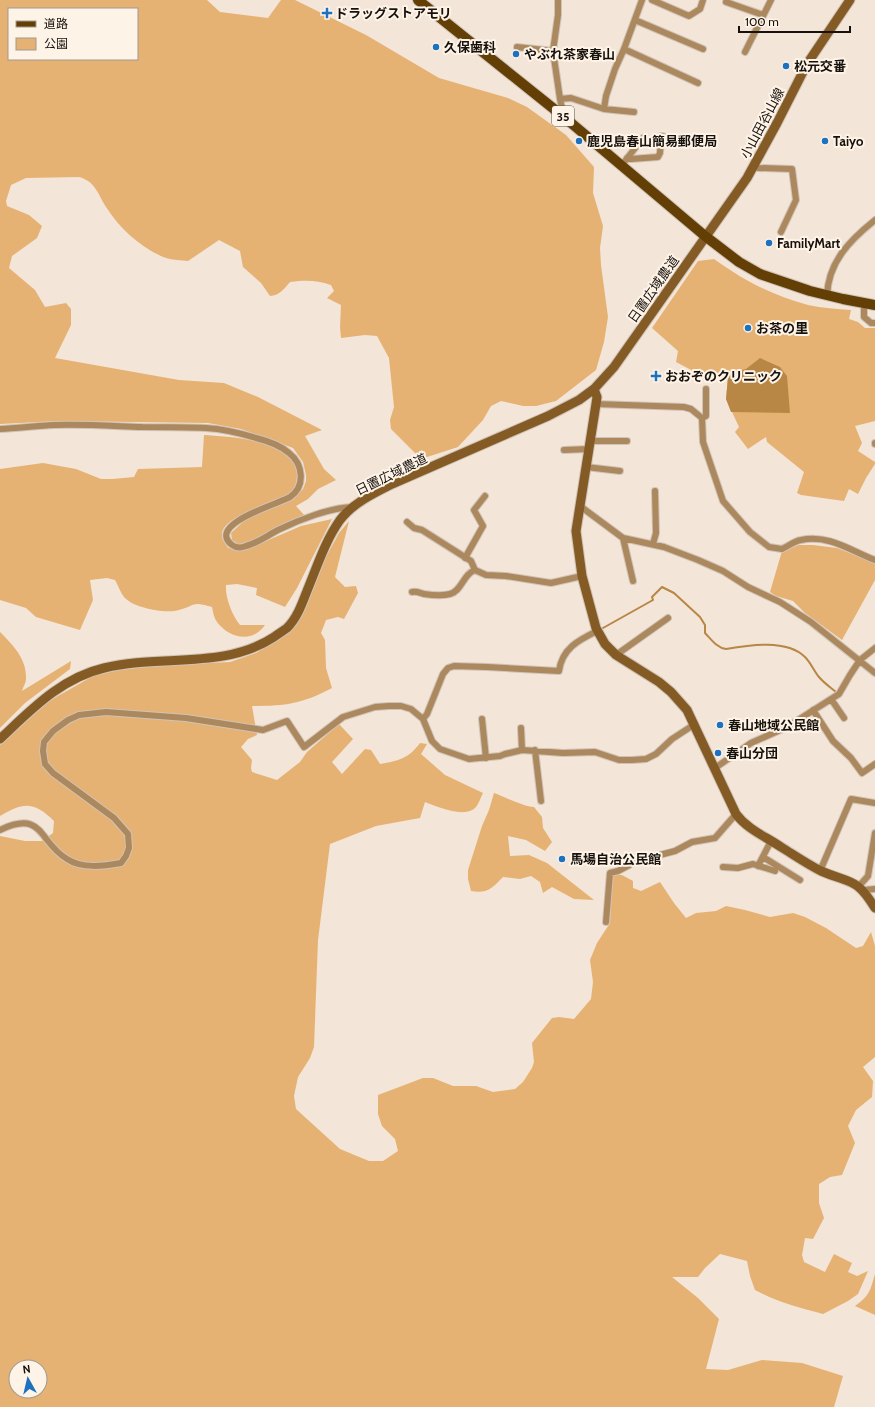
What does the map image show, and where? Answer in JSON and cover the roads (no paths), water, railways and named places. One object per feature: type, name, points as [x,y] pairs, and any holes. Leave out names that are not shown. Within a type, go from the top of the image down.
[{"type":"main road","name":"35","points":[[418,0],[564,117],[625,162],[705,236],[739,262],[760,274],[810,291],[827,296],[871,303]]},
{"type":"street","points":[[558,0],[558,15],[553,51],[564,117]]},
{"type":"street","points":[[604,109],[612,76],[624,49],[642,0]]},
{"type":"street","points":[[652,0],[689,16],[700,9],[703,0]]},
{"type":"street","points":[[745,52],[771,0]]},
{"type":"street","name":"小山田谷山線","points":[[705,236],[747,178],[807,64],[850,0]]},
{"type":"street","points":[[726,2],[763,15]]},
{"type":"street","points":[[635,20],[703,49]]},
{"type":"street","points":[[516,47],[553,51]]},
{"type":"street","points":[[624,49],[698,83]]},
{"type":"street","points":[[560,99],[571,98],[604,109],[634,112]]},
{"type":"street","points":[[625,162],[631,159],[658,157],[660,153],[661,136],[665,137]]},
{"type":"street","points":[[625,162],[643,138]]},
{"type":"street","points":[[755,164],[758,168],[792,169],[796,200],[781,232]]},
{"type":"street","points":[[827,296],[830,275],[836,260],[843,250],[875,220]]},
{"type":"street","name":"日置広域農道","points":[[0,739],[41,701],[60,687],[83,675],[103,668],[128,664],[206,659],[231,655],[244,652],[273,638],[286,628],[296,616],[329,540],[341,519],[353,507],[369,496],[392,484],[414,476],[560,410],[579,400],[594,389],[614,367],[705,236]]},
{"type":"street","points":[[871,303],[864,309],[864,317],[871,323],[875,323]]},
{"type":"street","points":[[594,389],[597,397],[577,522],[576,539],[582,576],[591,612],[598,631],[605,644],[616,655],[648,674],[671,692],[687,710],[695,724],[736,814],[744,825],[820,870],[849,880],[861,888],[875,908]]},
{"type":"street","points":[[702,418],[706,416],[706,389]]},
{"type":"street","points":[[596,404],[684,407],[691,409],[702,418],[703,442],[723,501],[750,532],[770,547],[782,549],[793,542],[820,539],[839,543],[863,556],[875,560]]},
{"type":"street","points":[[0,429],[55,425],[207,428],[233,431],[271,442],[293,456],[300,466],[300,483],[290,497],[242,518],[231,527],[227,533],[227,540],[236,548],[245,547],[301,520],[344,507],[353,507]]},
{"type":"street","points":[[564,450],[590,445],[627,441]]},
{"type":"street","points":[[586,467],[620,471]]},
{"type":"street","points":[[653,544],[656,533],[655,491]]},
{"type":"street","points":[[465,558],[483,526],[474,510],[485,496]]},
{"type":"street","points":[[580,506],[623,538],[664,546],[723,571],[748,587],[780,602],[812,622],[860,660],[875,674]]},
{"type":"street","points":[[407,522],[414,528],[422,530],[471,561],[475,570],[486,575],[506,576],[551,583],[582,576]]},
{"type":"street","points":[[623,538],[633,581]]},
{"type":"street","points":[[412,592],[416,591],[426,594],[450,594],[459,588],[469,572],[475,570]]},
{"type":"street","points":[[616,655],[668,618]]},
{"type":"street","points":[[423,719],[427,714],[443,674],[448,668],[454,666],[559,671],[563,656],[570,647],[579,640],[598,631]]},
{"type":"street","points":[[715,768],[751,743],[787,727],[839,694],[860,660],[875,648]]},
{"type":"street","points":[[831,699],[844,718]]},
{"type":"street","points":[[0,830],[20,823],[38,828],[56,851],[67,860],[77,864],[101,866],[121,863],[126,856],[129,848],[128,834],[114,818],[53,773],[45,764],[43,751],[44,742],[53,731],[68,720],[79,715],[106,712],[186,718],[263,730],[287,721],[304,747],[343,717],[375,707],[402,706],[411,709],[423,719],[432,741],[440,749],[469,759],[500,756],[522,750],[536,750],[595,752],[619,760],[646,759],[656,754],[672,739],[695,724]]},
{"type":"street","points":[[814,710],[834,741],[851,758],[862,773],[875,764]]},
{"type":"street","points":[[482,719],[486,758]]},
{"type":"street","points":[[520,728],[522,750]]},
{"type":"street","points":[[536,750],[541,801]]},
{"type":"street","points":[[820,870],[851,799],[875,803]]},
{"type":"street","points":[[606,922],[610,873],[618,871],[638,861],[675,851],[692,842],[715,838],[736,814]]},
{"type":"street","points":[[861,888],[868,876],[875,833]]},
{"type":"street","points":[[758,866],[771,840]]},
{"type":"street","points":[[763,857],[800,880]]},
{"type":"street","points":[[723,867],[738,868],[753,864],[775,871]]},
{"type":"street","points":[[861,888],[875,889]]},
{"type":"waterway","points":[[603,628],[653,600],[652,597],[662,587],[674,593],[700,617],[705,625],[705,633],[720,647],[726,649],[767,645],[797,651],[805,657],[819,677],[836,692]]},
{"type":"place","name":"ドラッグストアモリ","points":[[327,13]]},
{"type":"place","name":"久保歯科","points":[[436,47]]},
{"type":"place","name":"やぶれ茶家春山","points":[[516,54]]},
{"type":"place","name":"松元交番","points":[[786,66]]},
{"type":"place","name":"鹿児島春山簡易郵便局","points":[[579,141]]},
{"type":"place","name":"Taiyo","points":[[825,141]]},
{"type":"place","name":"FamilyMart","points":[[769,243]]},
{"type":"place","name":"お茶の里","points":[[748,328]]},
{"type":"place","name":"おおぞのクリニック","points":[[656,376]]},
{"type":"place","name":"春山地域公民館","points":[[720,725]]},
{"type":"place","name":"春山分団","points":[[718,753]]},
{"type":"place","name":"馬場自治公民館","points":[[562,859]]}]
